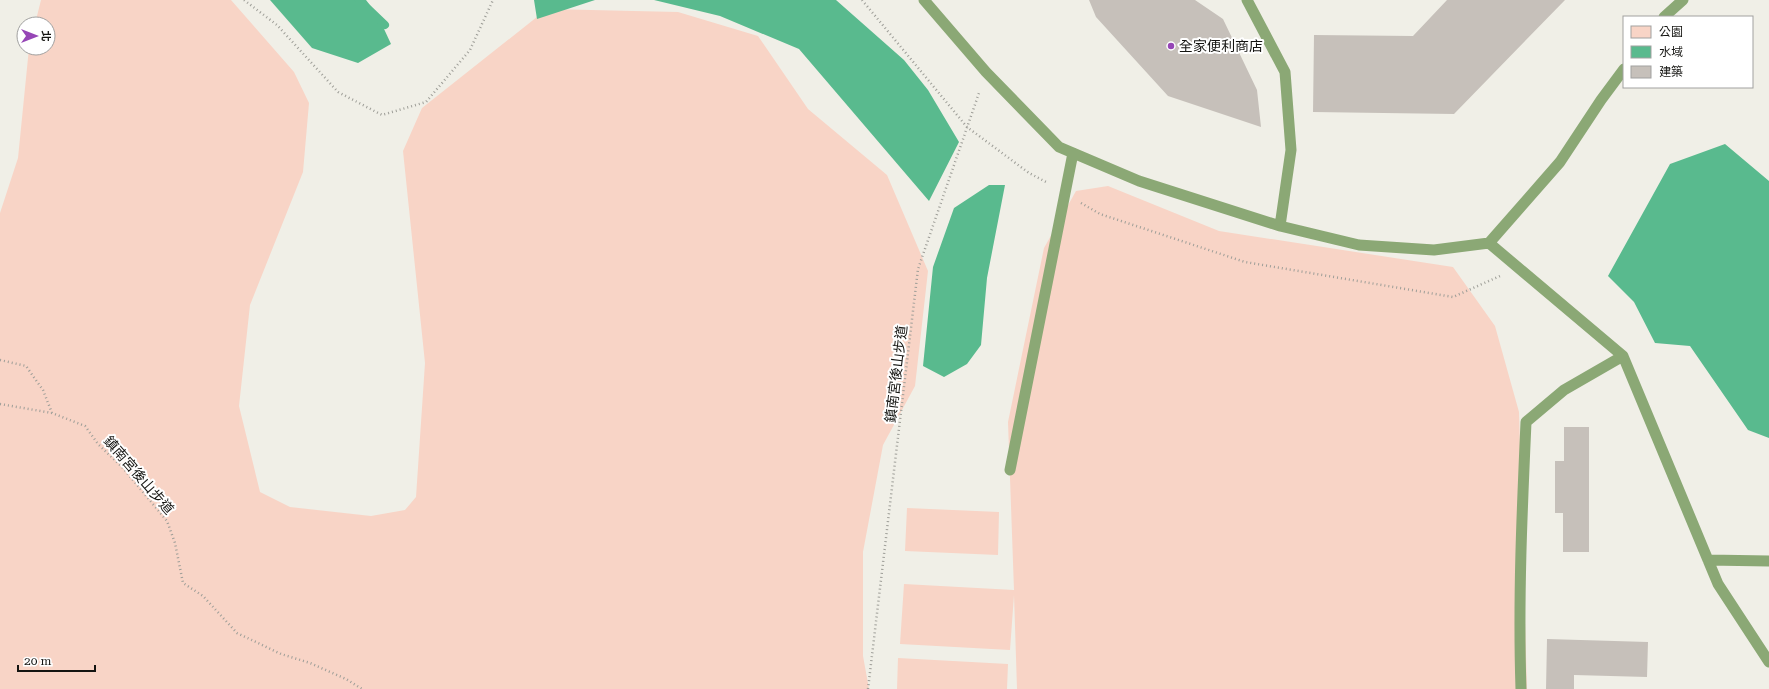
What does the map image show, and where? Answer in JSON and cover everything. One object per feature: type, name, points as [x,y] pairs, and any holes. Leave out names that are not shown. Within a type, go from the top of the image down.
[{"type":"lane","points":[[924,0],[986,72],[1059,147],[1139,181],[1280,226],[1367,245],[1434,250],[1489,243],[1560,162],[1600,100],[1623,70]]},
{"type":"lane","points":[[1247,0],[1285,72],[1291,150],[1280,226]]},
{"type":"lane","points":[[1666,0],[1666,14]]},
{"type":"lane","points":[[1666,14],[1683,0]]},
{"type":"lane","points":[[1010,470],[1073,153]]},
{"type":"lane","points":[[1489,243],[1623,356],[1718,584],[1769,662]]},
{"type":"lane","points":[[1521,689],[1519,624],[1521,522],[1526,422],[1564,390],[1623,356]]},
{"type":"lane","points":[[1708,560],[1769,561]]},
{"type":"path","points":[[244,0],[277,25],[338,92],[382,115],[426,102],[470,50],[493,0]]},
{"type":"path","name":"鎮南宮後山步道","points":[[868,689],[918,269],[986,72]]},
{"type":"path","points":[[0,360],[26,366],[43,390],[52,413]]},
{"type":"path","name":"鎮南宮後山步道","points":[[0,404],[52,413],[85,426],[98,444],[123,468],[167,521],[175,543],[183,583],[204,596],[237,633],[281,654],[310,663],[346,679],[362,689]]},
{"type":"green space","points":[[41,0],[231,0],[294,72],[309,103],[303,172],[250,305],[239,406],[260,492],[290,507],[371,516],[405,510],[416,497],[425,363],[403,151],[422,108],[547,9],[678,12],[758,36],[808,109],[887,175],[928,271],[915,386],[883,445],[863,552],[863,656],[869,689],[0,689],[0,213],[18,158],[28,56],[56,56],[56,16],[37,16]]},
{"type":"green space","points":[[1108,186],[1219,231],[1453,267],[1495,326],[1519,412],[1527,689],[1017,689],[1014,595],[1010,650],[900,644],[904,584],[1014,590],[1008,422],[1044,248],[1076,191]]},
{"type":"green space","points":[[907,508],[999,512],[998,555],[905,551]]},
{"type":"green space","points":[[898,658],[1008,664],[1007,689],[897,689]]},
{"type":"water","points":[[270,0],[366,0],[378,16],[391,44],[358,63],[312,48]]},
{"type":"water","points":[[534,0],[595,0],[537,19]]},
{"type":"water","points":[[654,0],[836,0],[904,60],[928,90],[959,142],[929,201],[799,49],[720,16]]},
{"type":"water","points":[[1725,144],[1769,181],[1769,438],[1748,430],[1690,346],[1655,343],[1634,302],[1608,276],[1670,164]]},
{"type":"water","points":[[989,185],[1005,185],[987,278],[981,345],[967,364],[944,377],[923,366],[933,267],[954,208]]},
{"type":"building","points":[[1089,0],[1195,0],[1223,19],[1257,90],[1261,127],[1168,96],[1096,17]]},
{"type":"building","points":[[1447,0],[1565,0],[1454,114],[1313,112],[1314,35],[1413,36]]},
{"type":"building","points":[[1564,427],[1589,427],[1589,552],[1563,552],[1563,513],[1555,513],[1555,461],[1564,461]]},
{"type":"building","points":[[1547,639],[1648,642],[1647,677],[1574,675],[1574,689],[1546,689]]},
{"type":"waterway","points":[[359,0],[385,25]]},
{"type":"place","name":"全家便利商店","points":[[1171,46]]}]
